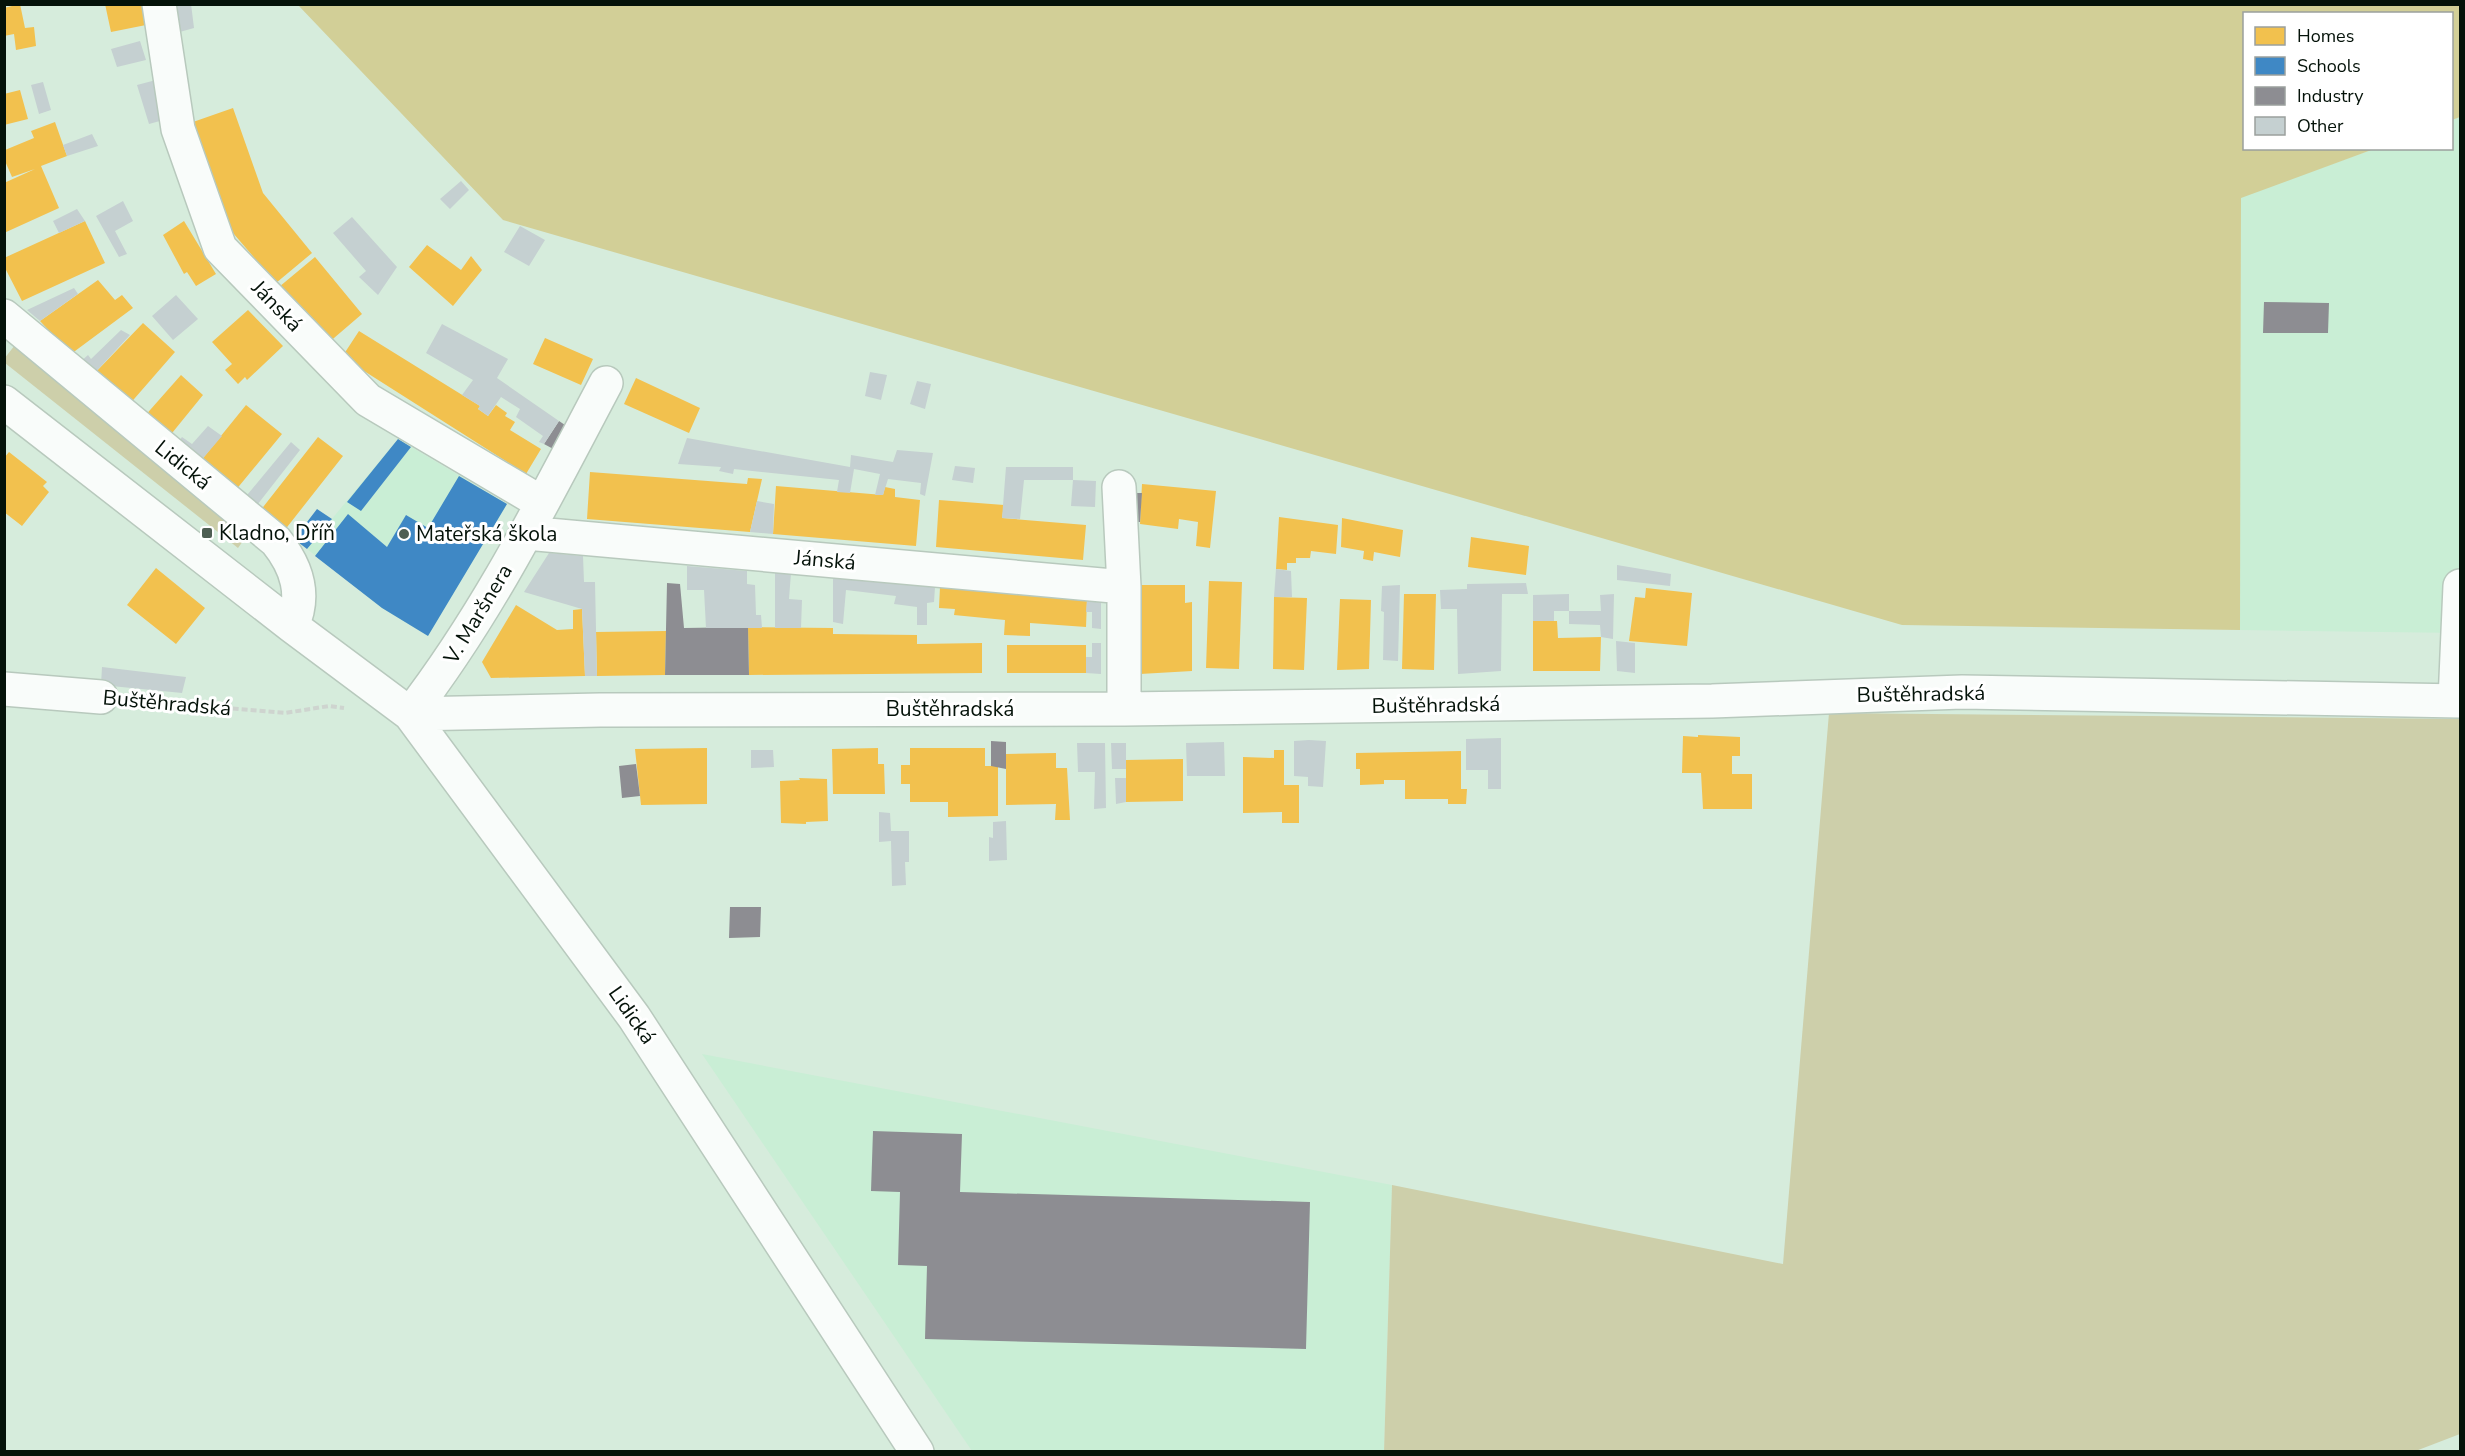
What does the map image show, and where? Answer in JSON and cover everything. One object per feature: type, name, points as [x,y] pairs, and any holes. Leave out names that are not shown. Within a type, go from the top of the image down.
[{"type":"street","name":"Jánská","points":[[159,4],[178,129],[220,248],[368,400],[543,503]]},
{"type":"street","name":"Lidická","points":[[11,322],[276,541],[289,558],[299,589],[297,614],[292,626]]},
{"type":"street","name":"V. Maršnera","points":[[411,714],[445,669],[526,533],[606,383]]},
{"type":"street","name":"Lidická","points":[[4,402],[292,626],[411,714],[634,1017],[917,1452]]},
{"type":"street","points":[[1119,487],[1124,587],[1124,709]]},
{"type":"street","name":"Jánská","points":[[526,533],[1124,587]]},
{"type":"street","points":[[2458,701],[2460,586]]},
{"type":"street","name":"Buštěhradská","points":[[4,689],[101,697]]},
{"type":"street","name":"Buštěhradská","points":[[411,714],[600,710],[1124,709],[1712,701],[1962,692],[2458,701]]},
{"type":"path","name":"Buštěhradská","points":[[101,697],[285,713],[329,706]]},
{"type":"shaded area","points":[[298,5],[2460,5],[2460,117],[2453,120],[2453,12],[2243,12],[2243,150],[2371,150],[2241,198],[2240,630],[1902,625],[503,220]]},
{"type":"shaded area","points":[[2460,117],[2460,633],[2240,630],[2241,197],[2371,150],[2453,150],[2453,120]]},
{"type":"shaded area","points":[[15,345],[248,534],[238,548],[5,363],[4,359]]},
{"type":"shaded area","name":"Mateřská škola","points":[[398,439],[507,504],[428,636],[382,608],[307,549]]},
{"type":"shaded area","points":[[1829,713],[2460,719],[2460,1434],[2413,1452],[1384,1452],[1392,1185],[1783,1264]]},
{"type":"shaded area","points":[[702,1054],[1392,1185],[1384,1451],[972,1451]]},
{"type":"building: Homes","points":[[20,4],[25,28],[34,27],[36,46],[16,50],[14,34],[4,36],[4,8]]},
{"type":"building: Homes","points":[[105,4],[148,4],[151,24],[111,32]]},
{"type":"building: Homes","points":[[20,90],[28,119],[4,125],[4,94]]},
{"type":"building: Homes","points":[[233,108],[263,193],[312,253],[276,283],[227,226],[193,122]]},
{"type":"building: Homes","points":[[55,122],[67,156],[41,166],[59,208],[4,233],[4,183],[35,169],[12,177],[5,161],[5,150],[34,138],[31,131]]},
{"type":"building: Homes","points":[[85,221],[105,263],[22,301],[4,266],[4,258]]},
{"type":"building: Homes","points":[[184,221],[216,274],[196,286],[187,272],[184,274],[163,235]]},
{"type":"building: Homes","points":[[427,245],[461,270],[471,256],[482,270],[453,306],[409,267]]},
{"type":"building: Homes","points":[[315,257],[362,314],[327,344],[279,287]]},
{"type":"building: Homes","points":[[98,280],[115,300],[122,295],[133,308],[71,354],[40,321]]},
{"type":"building: Homes","points":[[248,310],[283,346],[247,380],[245,377],[238,384],[225,370],[232,364],[212,342]]},
{"type":"building: Homes","points":[[143,323],[175,352],[128,406],[92,376]]},
{"type":"building: Homes","points":[[359,331],[480,406],[478,409],[488,416],[496,405],[507,413],[505,416],[515,422],[510,430],[541,449],[526,474],[342,357]]},
{"type":"building: Homes","points":[[545,338],[593,359],[581,385],[533,364]]},
{"type":"building: Homes","points":[[181,375],[203,395],[168,438],[143,418]]},
{"type":"building: Homes","points":[[636,378],[700,408],[689,433],[624,404]]},
{"type":"building: Homes","points":[[246,405],[282,434],[235,491],[199,463]]},
{"type":"building: Homes","points":[[318,437],[343,456],[284,531],[260,511]]},
{"type":"building: Homes","points":[[9,452],[47,482],[43,486],[49,492],[22,526],[4,512],[4,458]]},
{"type":"building: Homes","points":[[590,472],[747,484],[748,478],[762,479],[750,532],[587,519]]},
{"type":"building: Homes","points":[[1142,484],[1216,491],[1210,548],[1196,546],[1198,522],[1179,519],[1178,529],[1140,524]]},
{"type":"building: Homes","points":[[776,486],[883,495],[885,487],[895,489],[895,497],[920,500],[916,546],[773,534]]},
{"type":"building: Homes","points":[[939,500],[1004,505],[1002,518],[1086,525],[1083,560],[936,547]]},
{"type":"building: Homes","points":[[1279,517],[1338,525],[1336,554],[1311,551],[1310,558],[1296,558],[1296,563],[1287,563],[1287,570],[1276,569]]},
{"type":"building: Homes","points":[[1342,518],[1403,530],[1400,557],[1374,552],[1373,561],[1363,559],[1364,551],[1341,547]]},
{"type":"building: Homes","points":[[1471,537],[1529,546],[1526,575],[1468,567]]},
{"type":"building: Homes","points":[[156,568],[205,608],[176,644],[127,605]]},
{"type":"building: Homes","points":[[1209,581],[1242,582],[1239,669],[1206,668]]},
{"type":"building: Homes","points":[[1140,585],[1185,585],[1185,603],[1192,602],[1192,671],[1140,674]]},
{"type":"building: Homes","points":[[940,587],[1087,600],[1086,627],[1030,623],[1030,636],[1004,635],[1005,620],[954,615],[955,609],[939,608]]},
{"type":"building: Homes","points":[[1646,588],[1692,593],[1687,646],[1629,641],[1635,597],[1645,598]]},
{"type":"building: Homes","points":[[1404,594],[1436,594],[1434,670],[1402,669]]},
{"type":"building: Homes","points":[[1274,597],[1307,598],[1304,670],[1273,669]]},
{"type":"building: Homes","points":[[1340,599],[1371,600],[1369,669],[1337,670]]},
{"type":"building: Homes","points":[[516,605],[557,630],[573,629],[573,610],[582,609],[585,676],[491,678],[482,662]]},
{"type":"building: Homes","points":[[1533,621],[1557,621],[1558,638],[1601,637],[1600,671],[1533,671]]},
{"type":"building: Homes","points":[[748,627],[833,628],[833,634],[917,635],[917,644],[982,643],[982,673],[749,675]]},
{"type":"building: Homes","points":[[666,631],[665,675],[597,676],[596,632]]},
{"type":"building: Homes","points":[[1007,645],[1086,645],[1086,673],[1007,673]]},
{"type":"building: Homes","points":[[1698,735],[1740,737],[1740,756],[1732,756],[1732,774],[1752,774],[1752,809],[1703,809],[1701,773],[1682,773],[1683,736],[1698,737]]},
{"type":"building: Homes","points":[[707,748],[707,804],[641,805],[635,749]]},
{"type":"building: Homes","points":[[878,748],[878,764],[884,764],[885,794],[833,794],[832,749]]},
{"type":"building: Homes","points":[[910,748],[985,748],[985,766],[998,766],[998,816],[948,817],[948,802],[910,802],[910,784],[901,784],[901,765],[910,765]]},
{"type":"building: Homes","points":[[1274,750],[1284,750],[1284,785],[1299,785],[1299,823],[1282,823],[1282,812],[1243,813],[1243,757],[1274,758]]},
{"type":"building: Homes","points":[[1461,751],[1461,789],[1467,789],[1466,804],[1448,804],[1448,799],[1405,799],[1405,780],[1384,780],[1384,784],[1360,785],[1360,769],[1356,769],[1356,753]]},
{"type":"building: Homes","points":[[1056,753],[1056,768],[1067,768],[1070,820],[1055,820],[1056,804],[1006,805],[1006,754]]},
{"type":"building: Homes","points":[[1183,759],[1183,801],[1126,802],[1126,760]]},
{"type":"building: Homes","points":[[799,778],[827,779],[828,821],[806,822],[806,824],[781,823],[780,781],[800,780]]},
{"type":"building: Schools","points":[[398,439],[411,447],[361,511],[347,502]]},
{"type":"building: Schools","name":"Mateřská škola","points":[[459,476],[507,504],[428,636],[382,608],[315,556],[348,514],[387,547],[406,515],[428,528]]},
{"type":"building: Schools","points":[[317,509],[332,519],[307,549],[294,539]]},
{"type":"building: Industry","points":[[2264,302],[2329,303],[2328,333],[2263,333]]},
{"type":"building: Industry","points":[[559,421],[571,429],[557,451],[544,444]]},
{"type":"building: Industry","points":[[1123,493],[1142,493],[1140,522],[1123,522]]},
{"type":"building: Industry","points":[[667,583],[680,584],[684,628],[748,627],[749,675],[665,675]]},
{"type":"building: Industry","points":[[991,741],[1006,742],[1006,769],[991,766]]},
{"type":"building: Industry","points":[[636,764],[640,796],[622,798],[619,766]]},
{"type":"building: Industry","points":[[730,907],[761,907],[760,937],[729,938]]},
{"type":"building: Industry","points":[[873,1131],[962,1134],[960,1192],[1310,1202],[1306,1349],[925,1339],[927,1266],[898,1265],[900,1192],[871,1191]]},
{"type":"building: Other","points":[[166,4],[191,4],[194,28],[169,35]]},
{"type":"building: Other","points":[[140,41],[146,60],[117,67],[111,49]]},
{"type":"building: Other","points":[[156,80],[167,119],[149,124],[137,85]]},
{"type":"building: Other","points":[[43,82],[51,110],[39,114],[31,85]]},
{"type":"building: Other","points":[[92,134],[98,146],[67,156],[63,145]]},
{"type":"building: Other","points":[[461,181],[469,190],[450,209],[440,199]]},
{"type":"building: Other","points":[[123,201],[133,221],[115,231],[127,254],[119,257],[96,216]]},
{"type":"building: Other","points":[[77,209],[85,221],[59,233],[53,221]]},
{"type":"building: Other","points":[[352,217],[397,267],[378,295],[359,277],[366,271],[333,233]]},
{"type":"building: Other","points":[[520,226],[545,240],[529,266],[504,252]]},
{"type":"building: Other","points":[[74,288],[78,294],[40,321],[27,310]]},
{"type":"building: Other","points":[[176,295],[198,319],[173,340],[152,316]]},
{"type":"building: Other","points":[[442,324],[508,359],[497,378],[559,421],[544,444],[539,442],[543,436],[516,417],[520,409],[501,397],[488,416],[478,409],[480,406],[462,395],[473,380],[426,353]]},
{"type":"building: Other","points":[[121,330],[130,335],[92,376],[79,363],[88,355],[91,359]]},
{"type":"building: Other","points":[[870,372],[887,375],[881,400],[865,396]]},
{"type":"building: Other","points":[[917,381],[931,384],[925,409],[910,404]]},
{"type":"building: Other","points":[[208,426],[222,436],[199,463],[176,445],[182,437],[192,444]]},
{"type":"building: Other","points":[[687,438],[850,467],[851,455],[893,462],[897,450],[933,453],[925,496],[920,494],[921,483],[888,479],[883,495],[875,495],[880,474],[854,469],[850,493],[837,492],[839,480],[734,469],[733,474],[719,471],[721,467],[678,464]]},
{"type":"building: Other","points":[[291,442],[300,450],[254,509],[243,500]]},
{"type":"building: Other","points":[[955,466],[975,468],[973,483],[952,480]]},
{"type":"building: Other","points":[[1006,467],[1073,467],[1073,480],[1024,480],[1020,519],[1002,518]]},
{"type":"building: Other","points":[[1073,480],[1096,481],[1095,507],[1071,506]]},
{"type":"building: Other","points":[[757,501],[774,504],[773,534],[750,532]]},
{"type":"building: Other","points":[[549,553],[583,556],[584,582],[595,582],[597,676],[585,676],[582,609],[524,592]]},
{"type":"building: Other","points":[[1617,565],[1671,574],[1670,586],[1617,580]]},
{"type":"building: Other","points":[[687,566],[747,571],[747,584],[755,585],[756,615],[761,615],[762,628],[706,628],[704,590],[687,590]]},
{"type":"building: Other","points":[[1276,569],[1291,571],[1292,597],[1274,597]]},
{"type":"building: Other","points":[[775,572],[791,573],[789,599],[802,600],[801,628],[775,628]]},
{"type":"building: Other","points":[[833,577],[935,587],[934,602],[927,603],[927,625],[917,625],[917,607],[894,604],[896,596],[846,590],[843,624],[833,622]]},
{"type":"building: Other","points":[[1526,583],[1528,594],[1502,594],[1501,671],[1458,674],[1457,609],[1441,609],[1440,590],[1467,589],[1467,584]]},
{"type":"building: Other","points":[[1400,585],[1398,661],[1383,660],[1382,586]]},
{"type":"building: Other","points":[[1569,594],[1569,611],[1554,611],[1554,621],[1533,621],[1533,595]]},
{"type":"building: Other","points":[[1614,594],[1613,639],[1601,637],[1600,625],[1569,624],[1569,611],[1601,611],[1600,595]]},
{"type":"building: Other","points":[[1087,600],[1101,602],[1101,629],[1092,628],[1092,612],[1086,612]]},
{"type":"building: Other","points":[[1616,641],[1635,643],[1635,673],[1617,671]]},
{"type":"building: Other","points":[[1092,643],[1101,643],[1101,674],[1086,673],[1086,657],[1092,657]]},
{"type":"building: Other","points":[[102,667],[186,677],[182,693],[101,685]]},
{"type":"building: Other","points":[[1501,738],[1501,789],[1488,789],[1488,770],[1466,770],[1466,739]]},
{"type":"building: Other","points":[[1294,741],[1326,741],[1323,787],[1308,786],[1308,777],[1294,776]]},
{"type":"building: Other","points":[[1224,742],[1225,776],[1187,776],[1186,743]]},
{"type":"building: Other","points":[[1077,743],[1105,743],[1106,808],[1094,809],[1095,772],[1078,772]]},
{"type":"building: Other","points":[[1111,743],[1126,743],[1126,769],[1112,769]]},
{"type":"building: Other","points":[[751,750],[773,750],[774,767],[751,768]]},
{"type":"building: Other","points":[[1115,778],[1126,778],[1126,802],[1116,804]]},
{"type":"building: Other","points":[[879,812],[890,813],[891,831],[909,831],[909,862],[905,862],[906,885],[892,886],[891,841],[879,842]]},
{"type":"building: Other","points":[[1006,821],[1007,860],[989,861],[989,837],[993,838],[993,822]]},
{"type":"place","name":"Kladno, Dříň","points":[[207,533]]},
{"type":"place","name":"Mateřská škola","points":[[404,534]]}]
